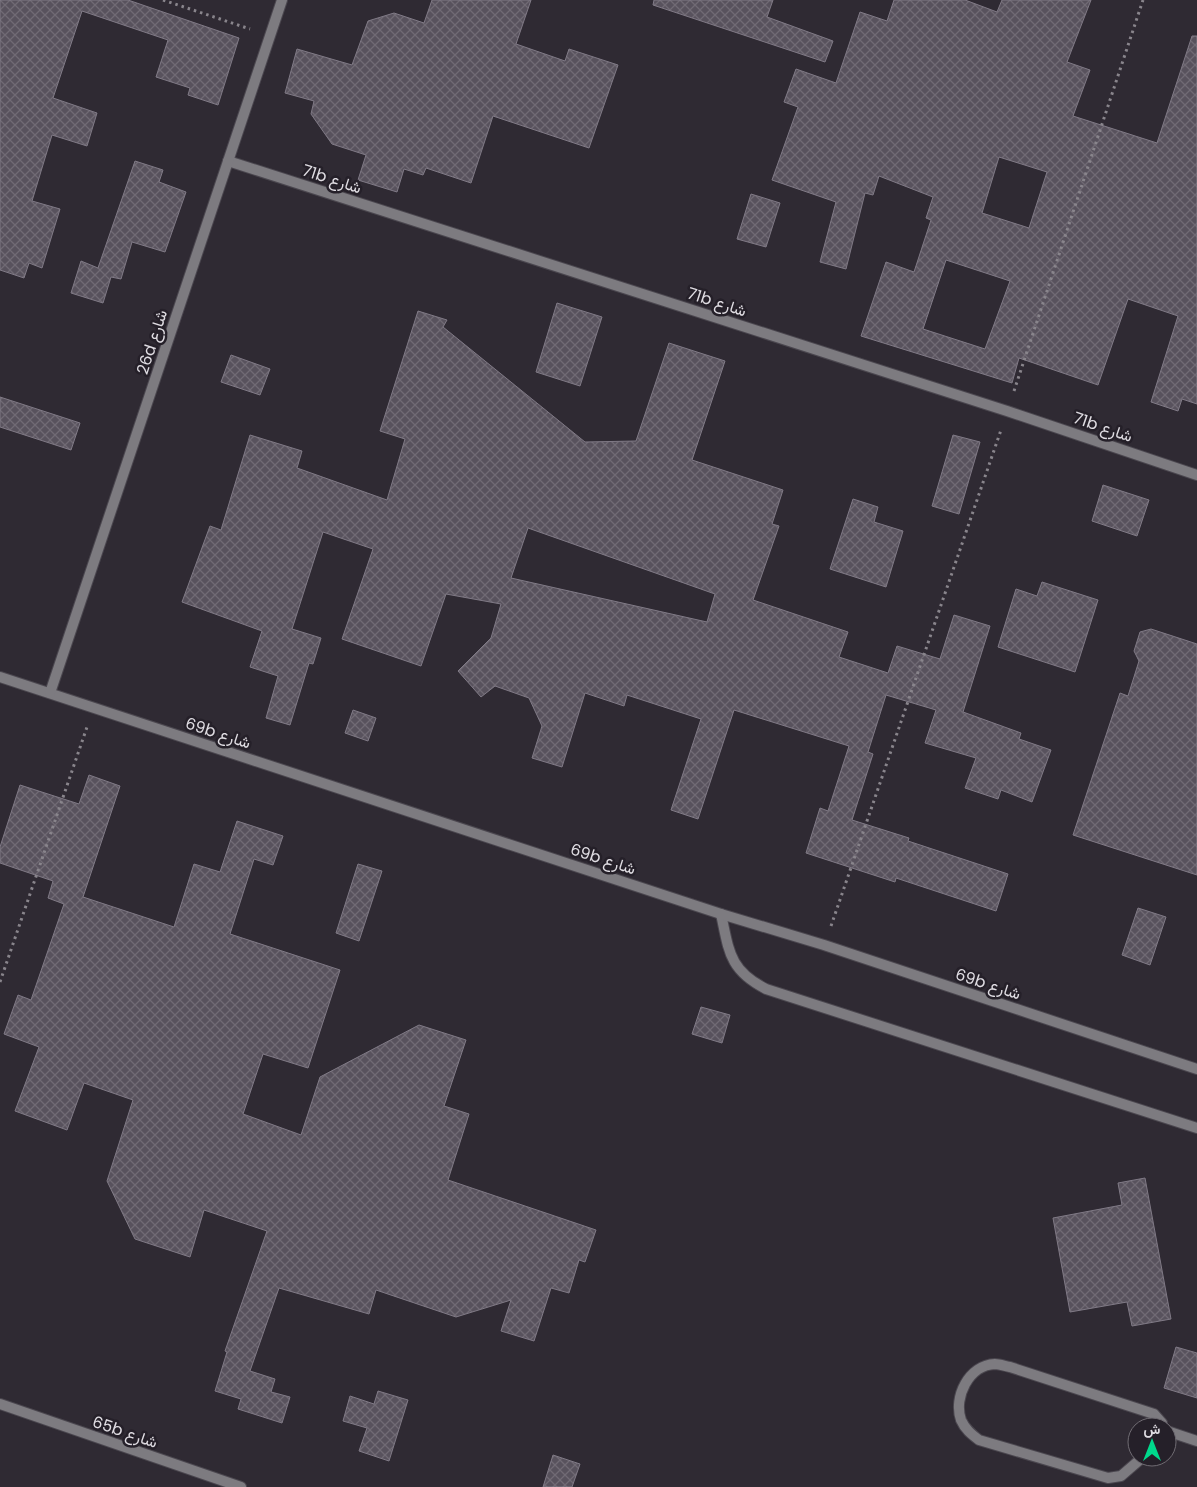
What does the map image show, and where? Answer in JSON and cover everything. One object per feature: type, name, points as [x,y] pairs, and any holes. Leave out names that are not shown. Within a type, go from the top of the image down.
[{"type":"street","name":"26d شارع","points":[[50,693],[282,0]]},
{"type":"street","name":"71b شارع","points":[[228,161],[1007,411],[1197,475]]},
{"type":"street","name":"69b شارع","points":[[0,677],[721,914],[824,945],[1197,1069]]},
{"type":"street","points":[[721,914],[730,955],[739,970],[751,981],[766,989],[1197,1128]]},
{"type":"street","points":[[1131,1467],[1121,1476],[1108,1478],[979,1440],[968,1432],[961,1419],[959,1406],[968,1378],[980,1368],[995,1364],[1010,1367],[1154,1414],[1157,1417]]},
{"type":"street","name":"65b شارع","points":[[0,1404],[241,1487]]},
{"type":"street","points":[[1177,1434],[1197,1441]]},
{"type":"path","points":[[163,0],[270,36]]},
{"type":"path","points":[[824,945],[1007,411],[1143,0]]},
{"type":"path","points":[[0,982],[94,708]]},
{"type":"building","points":[[0,0],[128,0],[239,38],[218,105],[188,95],[190,88],[156,77],[168,40],[82,11],[53,98],[97,113],[87,146],[52,135],[32,201],[60,209],[42,268],[29,263],[24,278],[0,270]]},
{"type":"building","points":[[432,0],[531,0],[516,44],[565,61],[569,49],[618,65],[589,148],[493,116],[471,183],[426,168],[423,175],[404,169],[397,192],[358,180],[366,155],[332,144],[311,114],[314,101],[285,93],[297,49],[352,65],[368,21],[394,13],[424,23]]},
{"type":"building","points":[[654,0],[773,0],[767,17],[833,41],[825,62],[653,5]]},
{"type":"building","points":[[894,0],[965,0],[997,12],[1002,0],[1091,0],[1067,62],[1090,70],[1073,116],[1157,143],[1192,36],[1197,36],[1197,404],[1182,399],[1178,411],[1151,402],[1178,316],[1128,299],[1098,385],[1019,358],[1012,383],[861,336],[886,262],[914,272],[931,220],[926,218],[933,197],[879,176],[873,195],[865,193],[846,269],[820,262],[836,202],[772,180],[798,107],[784,102],[796,69],[836,83],[860,12],[887,21]],"holes":[[[999,157],[1047,172],[1029,228],[982,213]],[[946,260],[1010,281],[985,349],[923,329]]]},
{"type":"building","points":[[135,161],[163,170],[159,182],[186,192],[165,252],[132,242],[121,279],[111,277],[103,303],[71,293],[81,261],[98,268]]},
{"type":"building","points":[[751,194],[780,203],[766,247],[737,239]]},
{"type":"building","points":[[557,303],[602,317],[580,386],[536,372]]},
{"type":"building","points":[[418,311],[447,320],[443,327],[585,442],[636,441],[669,343],[725,361],[692,460],[783,490],[772,524],[779,526],[753,600],[848,632],[839,657],[888,673],[897,646],[940,659],[954,615],[990,626],[963,712],[1021,733],[1019,739],[1051,750],[1032,802],[1001,790],[998,799],[965,788],[976,758],[925,743],[936,710],[886,695],[868,752],[873,754],[852,820],[909,838],[908,841],[1008,874],[996,911],[896,878],[895,882],[806,853],[820,808],[828,811],[849,746],[734,710],[698,819],[671,810],[701,719],[627,695],[624,706],[585,693],[562,767],[532,758],[542,726],[529,698],[495,686],[481,697],[458,671],[491,638],[501,604],[446,594],[421,666],[342,639],[373,549],[323,532],[292,629],[321,638],[313,664],[309,663],[290,725],[266,718],[278,676],[250,667],[262,631],[182,602],[210,526],[221,530],[250,435],[302,451],[297,468],[387,500],[405,439],[380,431]],"holes":[[[528,528],[715,594],[707,622],[511,578]]]},
{"type":"building","points":[[231,355],[270,369],[260,395],[221,382]]},
{"type":"building","points":[[0,397],[80,423],[71,450],[0,427]]},
{"type":"building","points":[[953,435],[980,442],[959,514],[932,506]]},
{"type":"building","points":[[1103,485],[1149,500],[1137,536],[1092,521]]},
{"type":"building","points":[[853,499],[878,507],[874,522],[903,531],[886,587],[830,569]]},
{"type":"building","points":[[1042,582],[1098,600],[1075,672],[998,647],[1016,589],[1037,596]]},
{"type":"building","points":[[1151,629],[1197,644],[1197,875],[1073,835],[1120,693],[1128,696],[1139,661],[1134,651],[1140,632]]},
{"type":"building","points":[[353,710],[376,718],[368,741],[345,733]]},
{"type":"building","points":[[89,775],[120,786],[83,897],[174,927],[194,864],[220,872],[237,821],[283,836],[273,865],[254,859],[230,934],[340,970],[308,1068],[263,1054],[243,1114],[301,1135],[320,1077],[419,1025],[466,1040],[444,1106],[469,1114],[448,1180],[596,1230],[585,1262],[579,1260],[569,1293],[551,1288],[534,1341],[501,1331],[511,1300],[456,1317],[376,1290],[369,1314],[279,1288],[250,1371],[275,1379],[271,1392],[290,1397],[282,1423],[238,1409],[241,1399],[215,1391],[227,1352],[225,1351],[267,1231],[204,1210],[190,1257],[135,1239],[107,1181],[133,1100],[84,1083],[67,1130],[15,1111],[39,1047],[4,1034],[18,995],[31,1000],[64,904],[48,898],[53,881],[0,863],[0,847],[20,785],[79,804]]},
{"type":"building","points":[[358,864],[382,871],[359,941],[336,933]]},
{"type":"building","points":[[1138,908],[1166,917],[1150,965],[1122,955]]},
{"type":"building","points":[[701,1007],[730,1015],[722,1043],[692,1034]]},
{"type":"building","points":[[1145,1178],[1171,1319],[1132,1326],[1127,1302],[1070,1312],[1053,1218],[1122,1205],[1118,1183]]},
{"type":"building","points":[[1176,1347],[1197,1353],[1197,1398],[1164,1388]]},
{"type":"building","points":[[378,1391],[408,1400],[389,1461],[359,1451],[367,1428],[343,1421],[350,1396],[374,1404]]},
{"type":"building","points":[[553,1455],[580,1464],[572,1487],[543,1487]]}]
